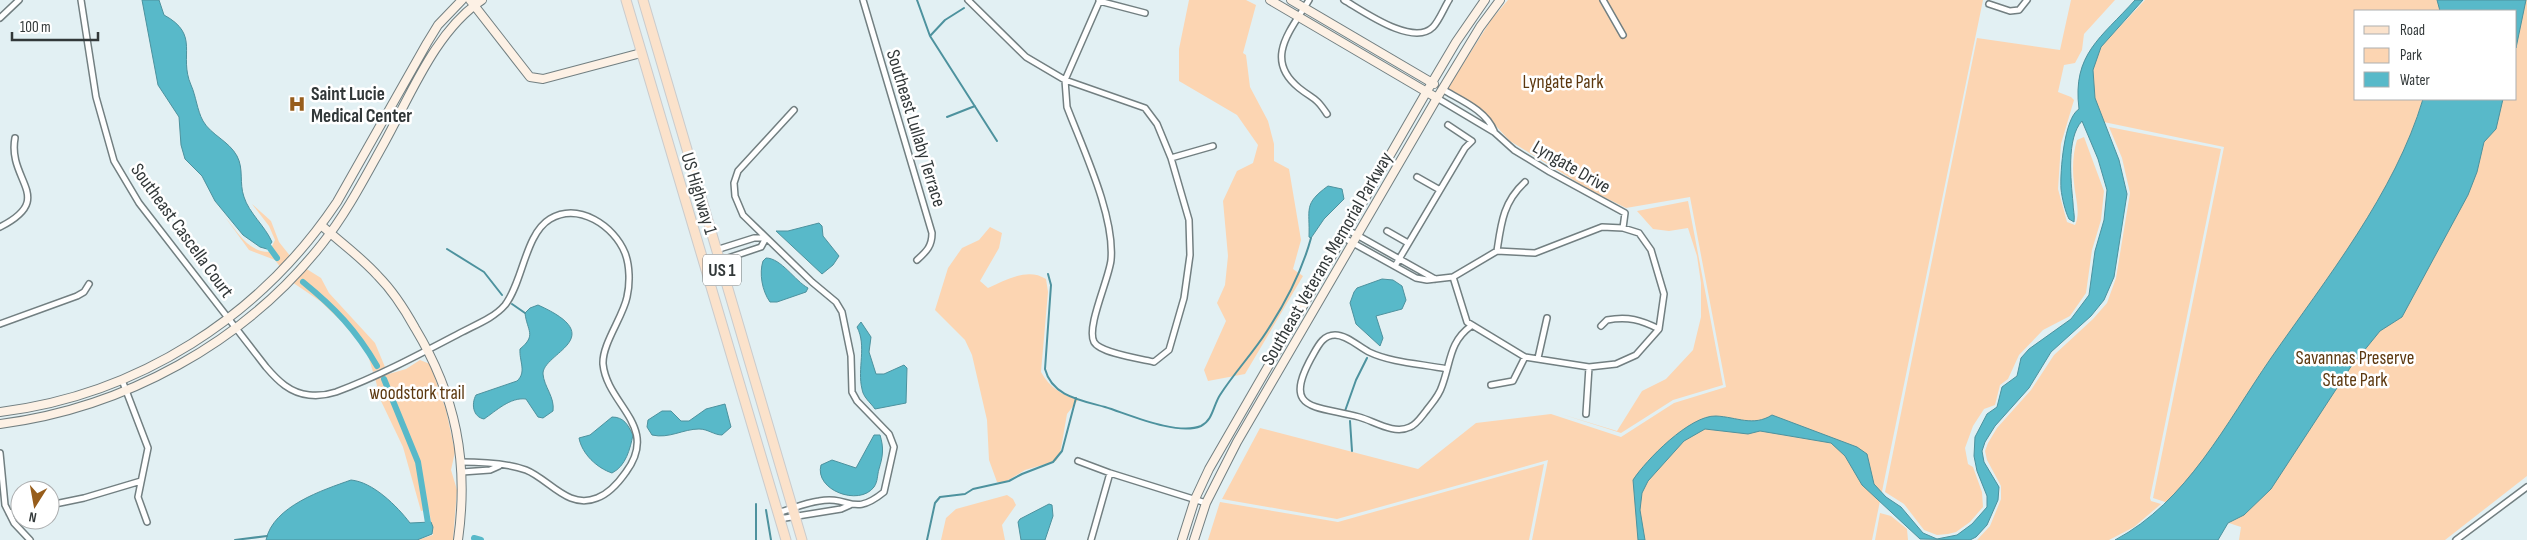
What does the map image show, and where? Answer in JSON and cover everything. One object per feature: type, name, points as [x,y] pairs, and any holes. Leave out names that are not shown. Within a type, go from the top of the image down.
[{"type":"main road","name":"US Highway 1","points":[[626,0],[786,540]]},
{"type":"main road","name":"US Highway 1","points":[[643,0],[802,540]]},
{"type":"main road","points":[[698,243],[709,255],[719,261]]},
{"type":"street","points":[[0,18],[19,0]]},
{"type":"street","name":"Southeast Cascella Court","points":[[81,0],[96,97],[114,161],[139,203],[236,328],[281,384],[295,392],[308,395],[334,392],[428,350],[497,312],[504,306],[517,283],[540,229],[549,220],[562,214],[584,215],[599,221],[615,236],[625,254],[628,267],[627,298],[603,362],[607,379],[638,436],[635,460],[620,480],[607,492],[595,499],[585,501],[564,497],[547,482],[525,470],[499,466],[490,462],[460,462]]},
{"type":"street","points":[[0,412],[77,396],[122,380],[156,365],[229,319],[285,269],[321,225],[337,202],[430,37],[438,25],[462,0]]},
{"type":"street","points":[[0,424],[44,416],[126,391],[158,376],[208,348],[236,328],[292,277],[330,233],[348,207],[435,50],[472,3],[482,0]]},
{"type":"street","name":"Southeast Lullaby Terrace","points":[[863,0],[932,233],[932,242],[928,250],[917,260]]},
{"type":"street","points":[[968,0],[1026,57],[1066,80],[1145,108],[1156,124],[1171,158],[1189,220],[1190,255],[1184,298],[1169,350],[1154,362],[1098,348],[1093,340],[1093,326],[1111,261],[1110,240],[1100,199],[1067,107],[1066,80],[1099,1],[1145,13]]},
{"type":"street","points":[[1270,0],[1437,98]]},
{"type":"street","points":[[1291,0],[1442,89]]},
{"type":"street","points":[[1308,0],[1281,46],[1281,60],[1287,77],[1300,89],[1317,98],[1327,114]]},
{"type":"street","points":[[1344,0],[1408,34],[1425,32],[1433,28],[1448,0]]},
{"type":"street","name":"Southeast Veterans Memorial Parkway","points":[[1182,540],[1195,499],[1209,469],[1284,336],[1344,238],[1427,91],[1456,42],[1485,0]]},
{"type":"street","name":"Southeast Veterans Memorial Parkway","points":[[1194,540],[1206,503],[1237,442],[1442,89],[1480,27],[1500,0]]},
{"type":"street","points":[[1602,0],[1623,35]]},
{"type":"street","points":[[1989,4],[2013,11],[2019,10],[2027,0]]},
{"type":"street","points":[[472,3],[530,77],[543,79],[641,53]]},
{"type":"street","name":"Lyngate Drive","points":[[1442,89],[1477,110],[1486,118],[1494,132]]},
{"type":"street","name":"Lyngate Drive","points":[[1437,98],[1494,132],[1514,150],[1542,168],[1626,213],[1623,228]]},
{"type":"street","points":[[778,516],[840,509],[850,505],[866,505],[884,492],[892,465],[894,447],[893,441],[852,392],[851,356],[842,311],[836,302],[743,215],[735,196],[734,183],[738,171],[794,110]]},
{"type":"street","points":[[1394,266],[1465,148],[1472,141],[1448,125]]},
{"type":"street","points":[[0,227],[18,217],[25,210],[28,198],[13,151],[15,138]]},
{"type":"street","points":[[1171,158],[1213,146]]},
{"type":"street","points":[[1417,176],[1440,190]]},
{"type":"street","points":[[1497,251],[1501,219],[1506,205],[1513,192],[1525,182]]},
{"type":"street","points":[[321,225],[378,276],[405,311],[442,378],[455,418],[462,472],[462,501],[458,540]]},
{"type":"street","points":[[1348,230],[1356,240],[1394,266],[1416,278],[1427,280],[1453,277],[1497,251],[1535,253],[1602,227],[1623,228],[1639,233],[1652,250],[1664,294],[1663,315],[1659,329],[1636,355],[1616,364],[1590,367],[1526,357],[1471,326],[1462,309],[1453,277]]},
{"type":"street","points":[[1387,231],[1408,243]]},
{"type":"street","points":[[716,250],[754,238],[766,238]]},
{"type":"street","points":[[719,261],[756,250],[761,247],[766,238]]},
{"type":"street","points":[[1344,238],[1356,240],[1399,259],[1435,278]]},
{"type":"street","points":[[0,324],[76,296],[84,292],[89,284]]},
{"type":"street","points":[[1538,358],[1547,318]]},
{"type":"street","points":[[1601,326],[1607,320],[1627,318],[1639,320],[1659,329]]},
{"type":"street","points":[[1447,369],[1380,356],[1343,336],[1330,336],[1318,345],[1302,373],[1299,382],[1300,394],[1305,402],[1312,407],[1360,417],[1396,429],[1409,428],[1417,423],[1438,396],[1447,369],[1455,341],[1471,326]]},
{"type":"street","points":[[1490,385],[1513,381],[1526,357]]},
{"type":"street","points":[[1586,414],[1590,367]]},
{"type":"street","points":[[122,380],[148,448],[138,497],[147,522]]},
{"type":"street","points":[[0,453],[5,505],[14,523],[30,540]]},
{"type":"street","points":[[1078,461],[1110,474],[1206,503]]},
{"type":"street","points":[[462,472],[490,470],[499,466]]},
{"type":"street","points":[[1091,540],[1110,474]]},
{"type":"street","points":[[60,502],[84,498],[141,481]]},
{"type":"street","points":[[2460,539],[2527,487]]},
{"type":"street","points":[[794,513],[819,501],[839,500],[850,505]]},
{"type":"green space","points":[[1189,0],[1246,0],[1256,5],[1243,53],[1246,55],[1250,87],[1268,121],[1274,144],[1274,161],[1289,169],[1301,240],[1293,269],[1303,276],[1245,374],[1208,381],[1204,370],[1226,321],[1217,303],[1225,285],[1228,256],[1223,201],[1237,171],[1253,163],[1258,145],[1237,115],[1179,81],[1179,49]]},
{"type":"green space","name":"Lyngate Park","points":[[1508,0],[1983,0],[1872,540],[1532,540],[1548,460],[1337,519],[1222,499],[1260,428],[1418,469],[1476,423],[1551,414],[1621,437],[1674,403],[1726,387],[1690,197],[1626,208],[1588,189],[1510,141],[1495,125],[1448,88],[1491,20]]},
{"type":"green space","points":[[2071,0],[2115,0],[2084,34],[2082,50],[2075,63],[2064,65],[2058,92],[2074,100],[2061,144],[2058,189],[2067,222],[2075,225],[2078,215],[2073,178],[2077,140],[2084,137],[2104,191],[2101,220],[2092,250],[2086,293],[2070,316],[2043,330],[2019,355],[2008,379],[2000,385],[1995,405],[1984,409],[1973,426],[1965,448],[1968,464],[1973,467],[1982,492],[1983,507],[1970,522],[1956,532],[1937,535],[1924,530],[1904,504],[1885,492],[1977,38],[2060,50]]},
{"type":"green space","name":"Savannas Preserve State Park","points":[[2145,0],[2527,0],[2527,476],[2445,540],[2239,540],[2241,527],[2153,498],[2224,147],[2094,120],[2093,55]]},
{"type":"green space","points":[[2109,127],[2221,149],[2150,498],[2151,501],[2161,504],[2134,527],[2109,540],[1977,540],[1990,526],[2001,499],[2001,486],[1987,460],[1985,451],[1988,443],[1997,428],[2031,390],[2054,355],[2093,319],[2107,303],[2116,278],[2130,193],[2122,158]]},
{"type":"green space","points":[[1688,201],[1723,385],[1673,400],[1621,433],[1561,414],[1617,431],[1642,391],[1666,379],[1693,350],[1701,317],[1701,283],[1697,256],[1688,228],[1669,231],[1653,229],[1637,211]]},
{"type":"green space","points":[[252,204],[271,221],[279,242],[291,257],[281,268],[275,260],[249,250],[225,217],[249,245],[269,252],[275,240],[269,226]]},
{"type":"green space","points":[[990,227],[1002,233],[999,248],[980,281],[988,288],[1024,274],[1032,274],[1046,279],[1048,292],[1041,372],[1056,390],[1078,400],[1067,414],[1060,454],[1056,461],[1025,470],[1005,482],[997,482],[989,460],[987,420],[972,355],[965,340],[935,310],[948,268],[962,248],[979,240]]},
{"type":"green space","points":[[305,268],[321,278],[329,293],[375,343],[385,367],[373,372],[367,352],[342,322],[320,301],[292,282]]},
{"type":"green space","name":"woodstork trail","points":[[420,360],[430,364],[446,410],[455,452],[451,470],[457,490],[453,540],[417,540],[433,535],[429,509],[421,511],[403,447],[381,401],[375,378],[406,369]]},
{"type":"green space","points":[[1544,464],[1529,540],[1208,540],[1220,502],[1338,522]]},
{"type":"green space","points":[[1007,495],[1013,499],[1016,505],[1002,525],[1005,540],[941,540],[946,518],[956,509]]},
{"type":"green space","points":[[1880,513],[1891,516],[1907,529],[1908,540],[1875,540]]},
{"type":"water","points":[[142,0],[159,0],[164,15],[182,30],[187,46],[188,74],[201,117],[206,126],[229,146],[237,156],[246,203],[272,242],[267,249],[260,247],[243,235],[215,201],[202,176],[185,159],[181,145],[179,117],[158,85]]},
{"type":"water","points":[[2135,0],[2143,0],[2101,47],[2093,70],[2095,98],[2119,160],[2127,194],[2114,277],[2104,300],[2091,316],[2051,352],[2029,388],[1995,426],[1985,442],[1982,451],[1984,462],[1999,487],[1998,500],[1987,525],[1976,537],[1970,540],[1920,539],[1862,485],[1845,456],[1831,443],[1760,431],[1748,434],[1705,429],[1684,441],[1648,481],[1642,493],[1640,510],[1645,540],[1638,540],[1633,480],[1648,461],[1670,440],[1694,423],[1716,416],[1751,421],[1765,419],[1772,415],[1857,447],[1867,454],[1874,484],[1886,497],[1901,507],[1923,533],[1937,539],[1957,535],[1972,524],[1987,507],[1987,496],[1977,471],[1974,456],[1975,437],[1987,414],[1997,407],[2002,387],[2017,376],[2021,358],[2029,349],[2071,319],[2089,295],[2095,251],[2104,220],[2107,190],[2098,159],[2082,121],[2077,129],[2072,149],[2071,172],[2074,222],[2069,219],[2061,189],[2064,146],[2070,123],[2074,114],[2079,109],[2078,90],[2080,74],[2085,60],[2100,37]]},
{"type":"water","points":[[2437,0],[2526,0],[2517,43],[2517,10],[2440,10]]},
{"type":"water","points":[[2423,100],[2503,100],[2496,129],[2484,142],[2477,172],[2468,195],[2402,317],[2380,331],[2350,368],[2271,489],[2244,515],[2228,523],[2218,540],[2115,540],[2141,524],[2163,505],[2203,459],[2357,234],[2395,168],[2411,134]]},
{"type":"water","points":[[1328,186],[1342,189],[1344,199],[1324,219],[1311,238],[1309,237],[1309,213],[1311,203]]},
{"type":"water","points":[[819,223],[822,226],[823,236],[839,256],[833,265],[822,274],[776,231],[788,231]]},
{"type":"water","points":[[766,258],[777,262],[808,288],[806,292],[777,302],[770,302],[765,293],[761,276],[763,261]]},
{"type":"water","points":[[1382,279],[1393,280],[1402,286],[1406,300],[1402,309],[1376,316],[1383,338],[1380,346],[1356,324],[1350,303],[1357,288]]},
{"type":"water","points":[[538,305],[559,317],[570,327],[572,336],[568,344],[546,366],[543,374],[552,401],[553,411],[543,418],[538,417],[526,399],[520,399],[503,405],[484,419],[480,418],[474,410],[476,395],[517,381],[520,378],[522,370],[520,349],[530,336],[525,313],[530,308]]},
{"type":"water","points":[[861,322],[871,337],[869,352],[876,374],[884,374],[904,365],[907,368],[906,403],[875,409],[864,395],[861,381],[862,350],[857,327]]},
{"type":"water","points":[[725,404],[731,427],[722,435],[699,429],[658,436],[652,435],[647,427],[648,420],[662,411],[671,411],[681,421],[689,421],[706,409]]},
{"type":"water","points":[[612,417],[623,420],[633,435],[624,462],[612,473],[601,468],[591,460],[583,450],[579,438],[590,435]]},
{"type":"water","points":[[874,435],[880,435],[882,452],[877,481],[874,487],[867,493],[858,496],[839,493],[824,482],[821,474],[821,465],[832,460],[856,468]]},
{"type":"water","points":[[351,480],[368,485],[376,490],[391,502],[410,523],[431,522],[433,527],[432,534],[417,540],[266,540],[278,518],[289,509],[314,494]]},
{"type":"water","points":[[1049,504],[1052,505],[1053,516],[1045,540],[1021,540],[1018,522],[1020,519]]},
{"type":"waterway","points":[[917,0],[930,36],[997,141]]},
{"type":"waterway","points":[[930,36],[945,20],[964,8]]},
{"type":"waterway","points":[[947,117],[975,106]]},
{"type":"waterway","points":[[1048,274],[1051,285],[1045,369],[1054,385],[1068,396],[1139,419],[1166,426],[1191,428],[1201,426],[1208,420],[1220,395],[1262,339],[1287,298],[1311,238]]},
{"type":"waterway","points":[[269,247],[277,258]]},
{"type":"waterway","points":[[447,249],[484,272],[502,295]]},
{"type":"waterway","points":[[303,282],[344,320],[361,341],[377,366]]},
{"type":"waterway","points":[[512,304],[525,313]]},
{"type":"waterway","points":[[1345,411],[1356,380],[1367,358]]},
{"type":"waterway","points":[[384,379],[418,462],[428,523]]},
{"type":"waterway","points":[[927,540],[935,503],[940,497],[965,494],[973,489],[1009,481],[1053,462],[1062,451],[1076,398]]},
{"type":"waterway","points":[[1350,421],[1352,451]]},
{"type":"waterway","points":[[756,504],[756,540]]},
{"type":"waterway","points":[[766,510],[771,540]]},
{"type":"waterway","points":[[235,540],[267,536]]},
{"type":"waterway","points":[[474,538],[481,540]]},
{"type":"place","name":"Saint Lucie Medical Center","points":[[297,104]]}]
